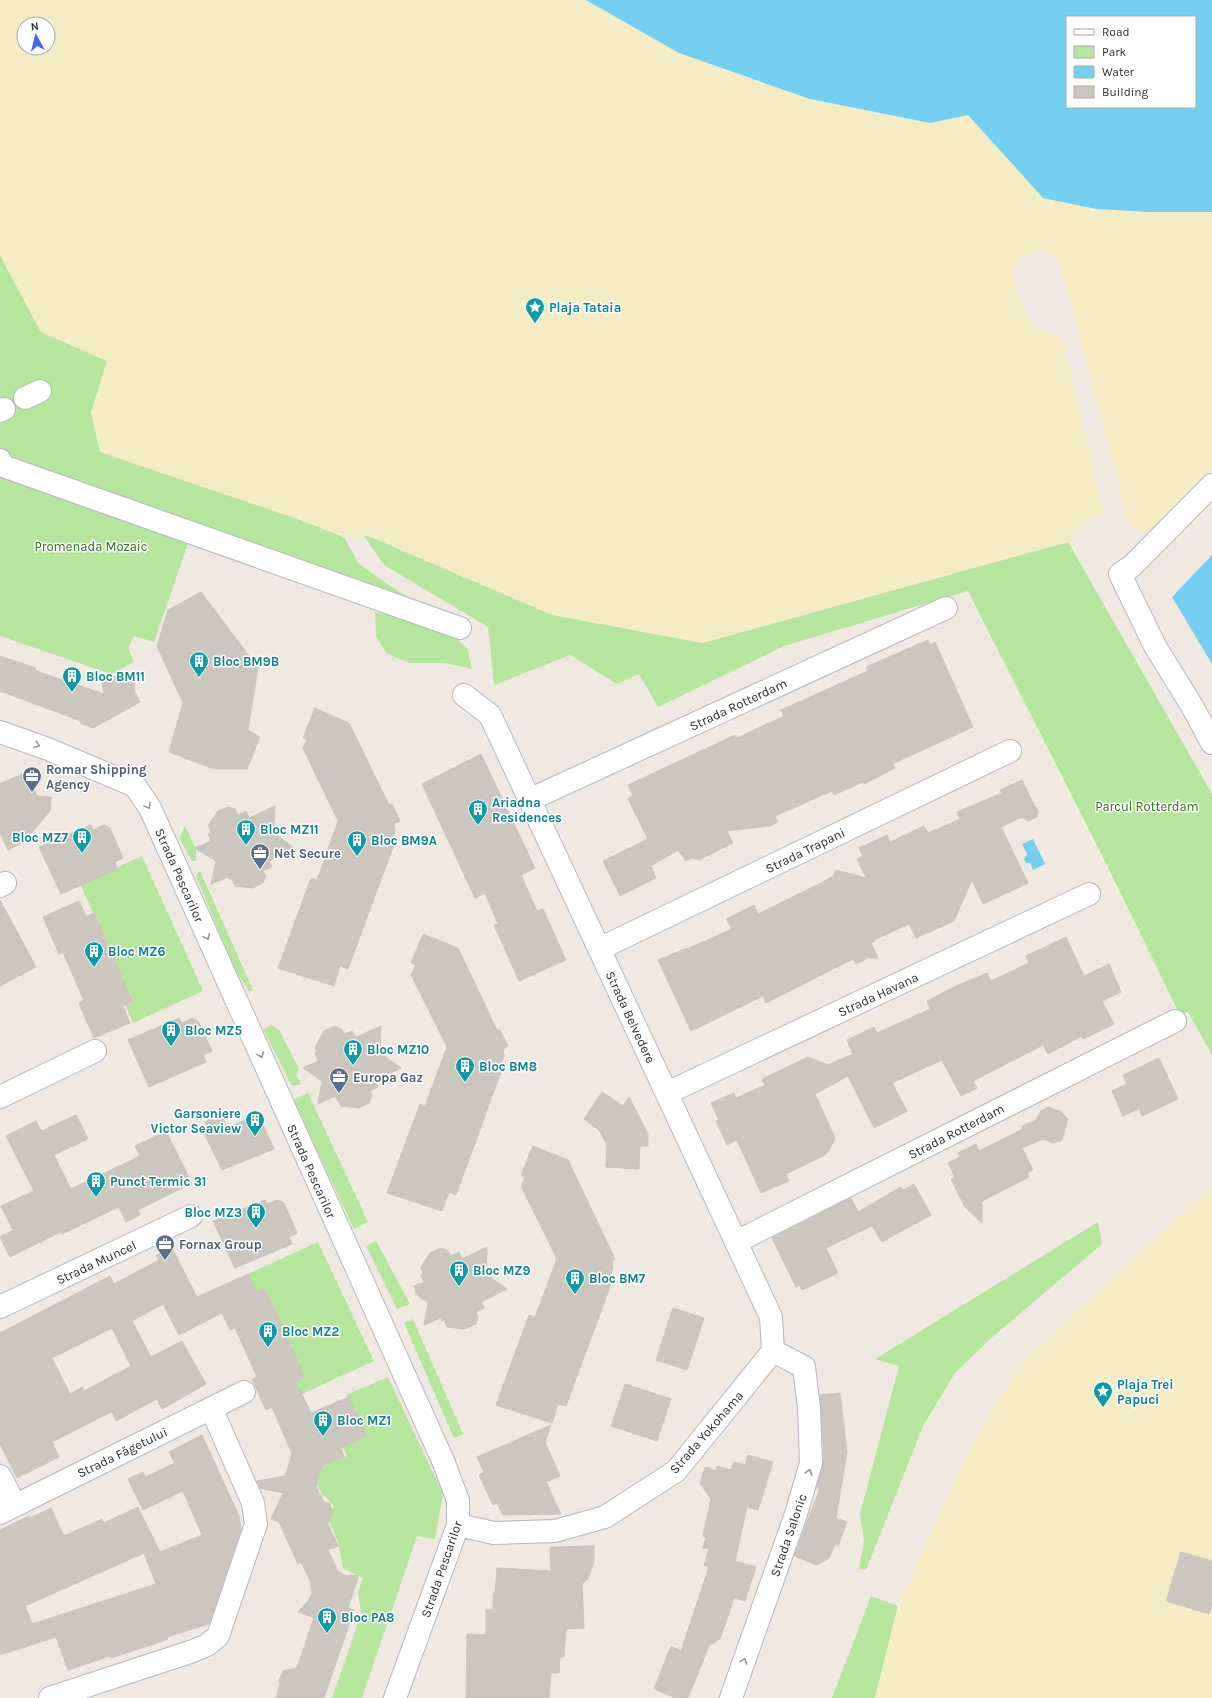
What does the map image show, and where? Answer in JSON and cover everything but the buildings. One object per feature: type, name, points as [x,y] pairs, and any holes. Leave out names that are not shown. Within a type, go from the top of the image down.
[{"type":"street","points":[[1,465],[460,628]]},
{"type":"street","points":[[1212,484],[1132,566],[1120,574],[1155,646],[1192,706],[1212,743]]},
{"type":"street","name":"Strada Rotterdam","points":[[529,800],[946,608]]},
{"type":"street","name":"Strada Belvedere","points":[[464,694],[490,715],[771,1317],[773,1351]]},
{"type":"street","name":"Strada Pescarilor","points":[[0,732],[48,749],[135,786],[150,808],[444,1463],[458,1501],[458,1525],[395,1698]]},
{"type":"street","name":"Strada Trapani","points":[[599,949],[1010,751]]},
{"type":"street","name":"Strada Havana","points":[[667,1093],[1089,894]]},
{"type":"street","name":"Strada Rotterdam","points":[[736,1242],[1175,1021]]},
{"type":"street","points":[[0,1097],[95,1051]]},
{"type":"street","name":"Strada Muncel","points":[[0,1307],[191,1216]]},
{"type":"street","name":"Strada Yokohama","points":[[458,1525],[494,1533],[555,1531],[605,1517],[676,1471],[773,1351]]},
{"type":"street","name":"Strada Salonic","points":[[731,1698],[796,1514],[811,1463],[809,1408],[804,1366],[773,1351]]},
{"type":"street","name":"Strada Făgetului","points":[[8,1509],[244,1392]]},
{"type":"street","points":[[50,1698],[193,1651],[207,1645],[218,1636],[256,1524],[253,1504],[212,1408]]},
{"type":"street","points":[[0,1476],[8,1509]]},
{"type":"green space","name":"Promenada Mozaic","points":[[0,255],[41,332],[107,361],[91,413],[303,521],[344,537],[358,563],[420,605],[194,526],[154,642],[134,636],[128,648],[134,662],[111,674],[0,636]]},
{"type":"green space","name":"Parcul Rotterdam","points":[[364,536],[368,536],[702,643],[1068,542],[1212,794],[1212,1055],[1188,1012],[1180,1015],[1103,857],[968,591],[784,646],[658,707],[639,674],[617,684],[570,655],[494,685],[488,627],[384,565]]},
{"type":"green space","points":[[375,612],[449,630],[468,650],[472,669],[445,663],[409,663],[386,653],[376,636]]},
{"type":"green space","points":[[185,826],[196,849],[196,861],[192,861],[179,838]]},
{"type":"green space","points":[[142,856],[203,991],[133,1023],[126,1006],[134,1002],[80,884]]},
{"type":"green space","points":[[200,871],[253,990],[249,991],[234,968],[196,876]]},
{"type":"green space","points":[[272,1025],[279,1030],[299,1069],[296,1074],[301,1084],[292,1086],[263,1029]]},
{"type":"green space","points":[[308,1093],[368,1222],[354,1229],[293,1100]]},
{"type":"green space","points":[[1098,1222],[1102,1244],[989,1340],[955,1373],[923,1426],[866,1570],[859,1569],[864,1541],[860,1514],[899,1366],[875,1359]]},
{"type":"green space","points":[[376,1241],[410,1304],[397,1309],[366,1246]]},
{"type":"green space","points":[[318,1242],[374,1361],[302,1394],[296,1382],[305,1377],[265,1289],[257,1293],[248,1274]]},
{"type":"green space","points":[[413,1319],[463,1434],[454,1438],[404,1323]]},
{"type":"green space","points":[[388,1377],[443,1494],[435,1539],[417,1536],[362,1698],[332,1698],[361,1614],[358,1592],[363,1578],[343,1568],[338,1542],[328,1518],[334,1507],[326,1497],[323,1496],[317,1485],[322,1467],[347,1456],[343,1447],[366,1435],[346,1395]]},
{"type":"green space","points":[[871,1596],[898,1606],[875,1698],[832,1698]]},
{"type":"sand","name":"Plaja Tataia","points":[[0,0],[586,0],[679,53],[810,99],[930,123],[968,115],[1043,198],[1096,209],[1149,212],[1212,212],[1212,467],[1147,533],[1129,524],[1067,289],[1057,259],[1042,250],[1018,258],[1012,273],[1026,316],[1041,331],[1060,336],[1070,368],[1104,514],[1089,519],[1068,542],[702,643],[552,615],[368,536],[344,537],[303,521],[100,452],[91,413],[107,361],[41,332],[0,255]]},
{"type":"sand","name":"Plaja Trei Papuci","points":[[1212,1185],[1212,1698],[875,1698],[898,1606],[968,1452],[1020,1364]]},
{"type":"water","points":[[586,0],[1212,0],[1212,212],[1149,212],[1096,209],[1043,198],[968,115],[930,123],[810,99],[679,53]]},
{"type":"water","points":[[1212,555],[1212,664],[1172,597]]},
{"type":"water","points":[[1033,839],[1045,864],[1033,870],[1030,863],[1026,863],[1024,859],[1027,854],[1022,844]]},
{"type":"pier","points":[[1211,553],[1172,597],[1170,597]]},
{"type":"place","name":"Plaja Tataia","points":[[535,324]]},
{"type":"place","name":"Bloc BM9B","points":[[199,678]]},
{"type":"place","name":"Bloc BM11","points":[[72,693]]},
{"type":"place","name":"Romar Shipping Agency","points":[[32,793]]},
{"type":"place","name":"Ariadna Residences","points":[[478,826]]},
{"type":"place","name":"Bloc MZ11","points":[[246,846]]},
{"type":"place","name":"Bloc MZ7","points":[[82,854]]},
{"type":"place","name":"Bloc BM9A","points":[[357,857]]},
{"type":"place","name":"Net Secure","points":[[260,870]]},
{"type":"place","name":"Bloc MZ6","points":[[94,968]]},
{"type":"place","name":"Bloc MZ5","points":[[171,1047]]},
{"type":"place","name":"Bloc MZ10","points":[[353,1066]]},
{"type":"place","name":"Bloc BM8","points":[[465,1083]]},
{"type":"place","name":"Europa Gaz","points":[[339,1094]]},
{"type":"place","name":"Garsoniere Victor Seaview","points":[[255,1137]]},
{"type":"place","name":"Punct Termic 31","points":[[96,1198]]},
{"type":"place","name":"Bloc MZ3","points":[[256,1229]]},
{"type":"place","name":"Fornax Group","points":[[165,1261]]},
{"type":"place","name":"Bloc MZ9","points":[[459,1287]]},
{"type":"place","name":"Bloc BM7","points":[[575,1295]]},
{"type":"place","name":"Bloc MZ2","points":[[268,1348]]},
{"type":"place","name":"Plaja Trei Papuci","points":[[1103,1408]]},
{"type":"place","name":"Bloc MZ1","points":[[323,1437]]},
{"type":"place","name":"Bloc PA8","points":[[327,1634]]}]
